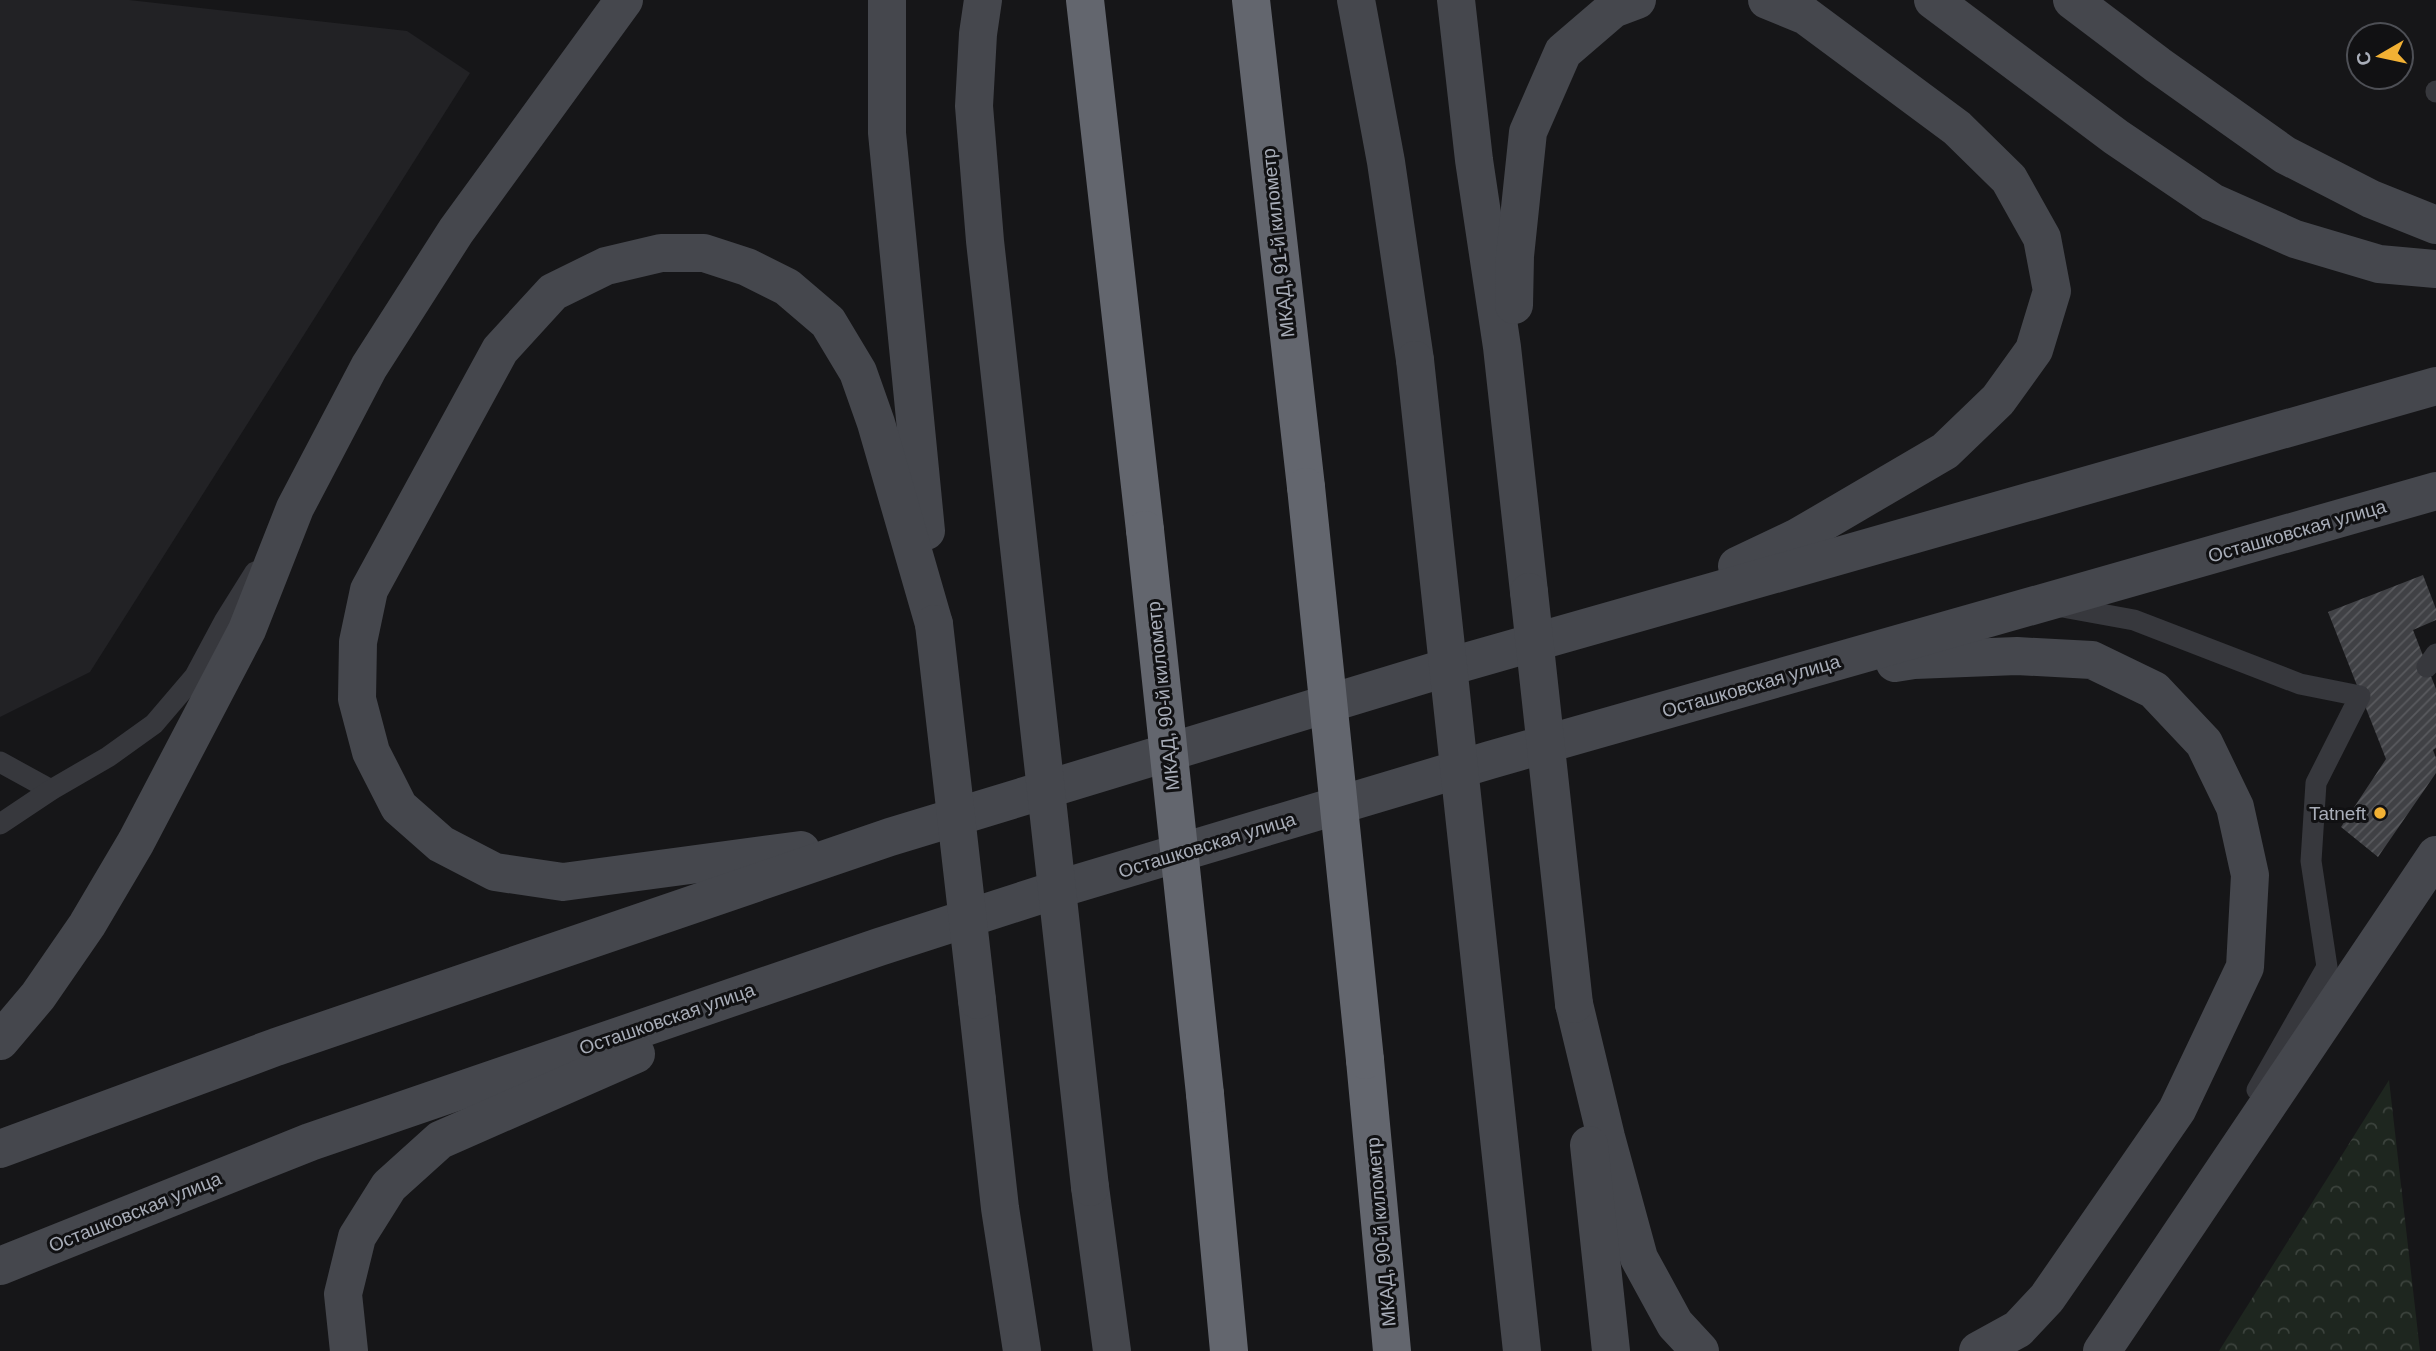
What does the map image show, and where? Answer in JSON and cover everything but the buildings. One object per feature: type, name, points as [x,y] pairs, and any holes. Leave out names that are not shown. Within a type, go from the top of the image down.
[{"type":"highway","name":"МКАД, 90-й километр","points":[[1085,0],[1145,530],[1205,1094],[1229,1351]]},
{"type":"highway","name":"МКАД, 91-й километр","points":[[1251,0],[1306,487]]},
{"type":"highway","name":"МКАД, 90-й километр","points":[[1306,487],[1392,1351]]},
{"type":"main road","points":[[0,1041],[38,996],[87,925],[136,842],[247,631],[295,508],[369,367],[456,231],[624,0]]},
{"type":"main road","points":[[887,0],[887,133],[918,539],[934,624],[1000,1208],[1022,1351]]},
{"type":"main road","points":[[983,0],[978,34],[974,106],[985,241],[1090,1187],[1112,1351]]},
{"type":"main road","points":[[1356,0],[1386,162],[1415,360],[1522,1351]]},
{"type":"main road","points":[[1455,0],[1474,160],[1508,346]]},
{"type":"main road","points":[[1611,1351],[1512,429],[1508,346],[1528,132],[1563,52],[1613,9],[1637,0]]},
{"type":"main road","points":[[1640,612],[1798,537],[1945,451],[1998,400],[2034,350],[2052,291],[2042,238],[2009,179],[1957,128],[1806,16],[1767,0]]},
{"type":"main road","points":[[1933,0],[2116,137],[2213,202],[2295,239],[2379,264],[2436,269]]},
{"type":"main road","points":[[2072,0],[2285,155],[2371,199],[2436,225]]},
{"type":"main road","points":[[890,837],[563,882],[495,872],[441,844],[400,807],[371,752],[357,699],[358,642],[369,590],[500,350],[554,292],[606,266],[661,253],[704,253],[747,267],[788,287],[828,322],[858,372],[918,539]]},
{"type":"main road","points":[[0,1149],[289,1043],[890,837],[1462,663],[2436,386]]},
{"type":"main road","name":"Осташковская улица","points":[[0,1266],[310,1142],[878,947],[1065,887],[1464,768],[2436,491]]},
{"type":"main road","points":[[1761,683],[1914,660],[2017,656],[2092,660],[2154,690],[2204,743],[2235,807],[2250,875],[2245,967],[2177,1110],[2047,1298],[2018,1329],[1978,1351]]},
{"type":"main road","points":[[2102,1351],[2436,855]]},
{"type":"main road","points":[[349,1351],[343,1294],[356,1237],[389,1186],[440,1140],[878,947]]},
{"type":"main road","points":[[1574,1004],[1639,1258],[1675,1324],[1700,1351]]},
{"type":"main road","points":[[999,1351],[1000,1208]]},
{"type":"lane","points":[[0,824],[108,757],[154,724],[195,676],[225,620],[295,508]]},
{"type":"lane","points":[[2041,603],[2134,620],[2300,684],[2360,696],[2316,783],[2311,861],[2327,967],[2144,1289]]},
{"type":"lane","points":[[0,762],[51,790]]},
{"type":"shaded area","points":[[0,0],[129,0],[407,31],[470,73],[90,672],[0,717]]},
{"type":"green space","points":[[2389,1080],[2420,1351],[2219,1351]]},
{"type":"place","name":"Tatneft","points":[[2380,813]]}]
